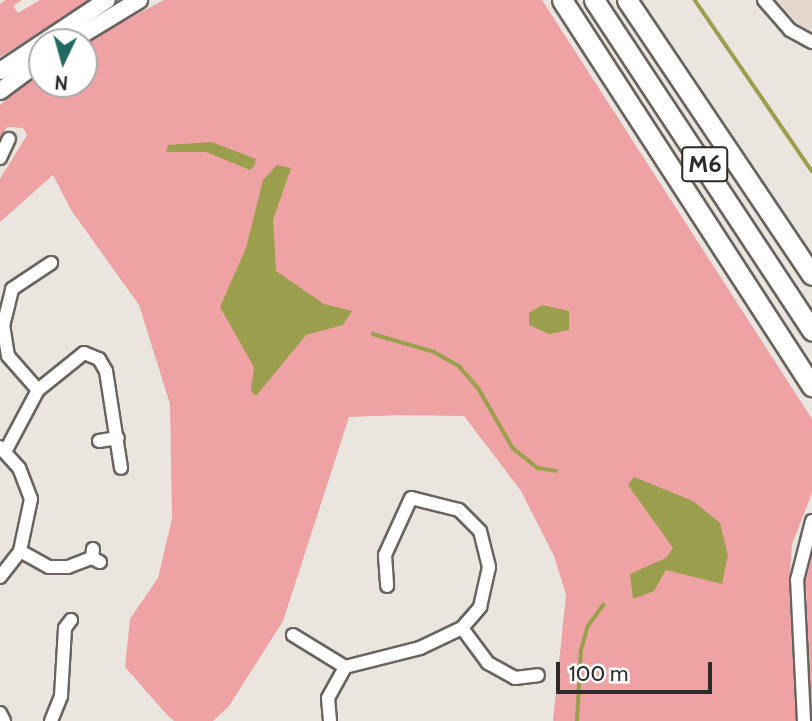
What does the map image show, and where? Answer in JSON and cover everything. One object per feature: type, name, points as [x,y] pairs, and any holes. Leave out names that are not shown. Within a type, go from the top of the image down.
[{"type":"highway","points":[[562,0],[812,386]]},
{"type":"highway","name":"M6","points":[[594,0],[812,331]]},
{"type":"highway","name":"M6","points":[[627,0],[812,275]]},
{"type":"main road","points":[[0,71],[107,0]]},
{"type":"main road","points":[[92,28],[139,0]]},
{"type":"main road","points":[[0,91],[28,70]]},
{"type":"street","points":[[764,0],[790,30],[812,42]]},
{"type":"street","points":[[0,158],[9,139]]},
{"type":"street","points":[[38,390],[8,356],[3,327],[12,289],[51,263]]},
{"type":"street","points":[[0,577],[20,551],[31,499],[2,449],[38,390],[84,353],[86,338]]},
{"type":"street","points":[[84,353],[99,359],[106,371],[121,468]]},
{"type":"street","points":[[99,441],[118,438]]},
{"type":"street","points":[[293,635],[345,667],[420,648],[462,628],[480,607],[489,567],[480,531],[459,509],[411,498],[385,555],[387,586]]},
{"type":"street","points":[[804,721],[797,580],[812,521]]},
{"type":"street","points":[[20,551],[49,567],[68,568],[95,556]]},
{"type":"street","points":[[53,720],[61,696],[65,628],[71,620]]},
{"type":"street","points":[[462,628],[488,663],[515,678],[538,675]]},
{"type":"street","points":[[330,721],[328,698],[345,667]]},
{"type":"street","points":[[0,713],[4,721]]},
{"type":"shaded area","points":[[5,0],[22,0],[13,6],[18,13],[40,0],[92,0],[47,28],[28,28],[28,40],[0,57],[0,4]]},
{"type":"shaded area","points":[[164,0],[542,0],[812,419],[812,493],[792,544],[789,588],[794,674],[809,680],[806,580],[812,555],[812,721],[553,721],[566,595],[554,556],[521,491],[464,416],[403,415],[349,417],[283,621],[229,706],[213,721],[174,721],[168,716],[125,667],[130,619],[158,578],[172,519],[170,404],[139,305],[71,210],[53,175],[0,222],[0,179],[27,135],[23,128],[7,127],[0,138],[0,105],[28,82],[28,98],[98,98],[98,35]]},
{"type":"shaded area","points":[[777,0],[812,0],[812,34],[802,28]]},
{"type":"shaded area","points":[[211,142],[256,159],[254,166],[250,170],[206,152],[166,152],[168,145]]},
{"type":"shaded area","points":[[277,165],[291,168],[273,220],[276,271],[324,304],[352,311],[343,325],[306,335],[256,396],[251,391],[254,367],[220,307],[246,248],[263,180]]},
{"type":"shaded area","points":[[542,305],[569,311],[569,330],[549,334],[529,325],[529,313]]},
{"type":"shaded area","points":[[634,477],[693,501],[720,523],[728,555],[722,584],[666,570],[654,591],[633,599],[630,574],[666,558],[673,548],[628,485]]},
{"type":"waterway","points":[[695,0],[812,171]]},
{"type":"waterway","points":[[373,334],[434,352],[459,366],[479,389],[513,448],[538,468],[556,471]]},
{"type":"waterway","points":[[577,721],[581,650],[588,626],[603,605]]}]
